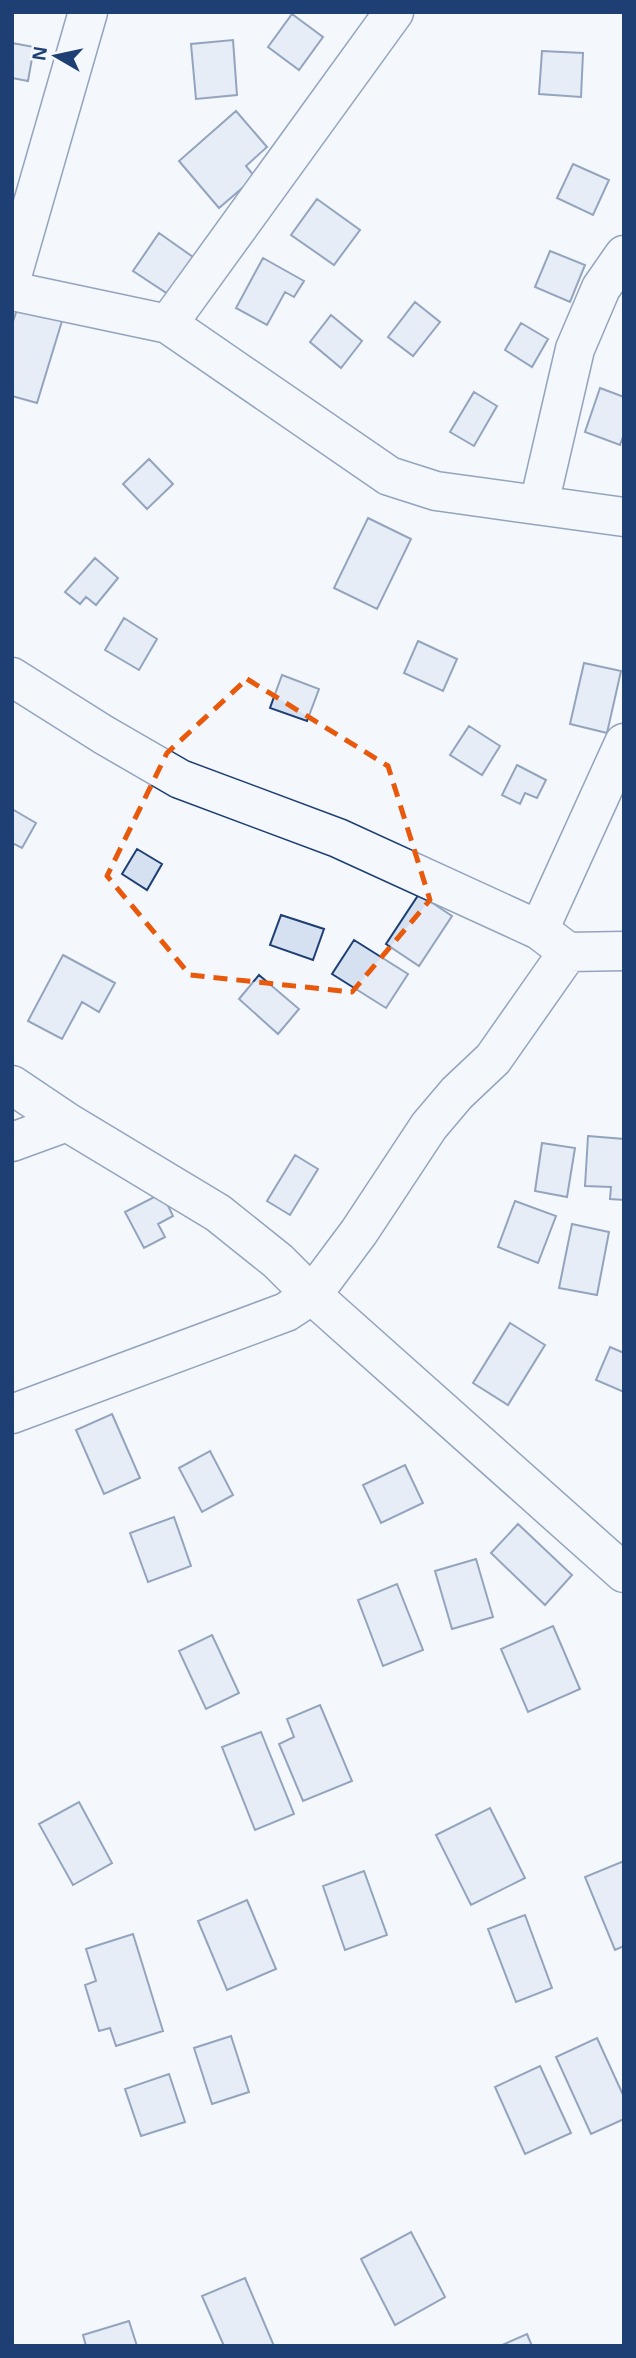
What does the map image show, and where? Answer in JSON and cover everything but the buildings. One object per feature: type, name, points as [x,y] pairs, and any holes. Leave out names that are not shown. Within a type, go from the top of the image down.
[{"type":"street","points":[[12,276],[88,12]]},
{"type":"street","points":[[169,324],[394,12]]},
{"type":"street","points":[[539,504],[575,349],[601,288],[624,255]]},
{"type":"street","points":[[12,292],[169,324],[389,476],[436,491],[624,517]]},
{"type":"street","points":[[12,677],[180,779],[338,838],[553,941],[624,951]]},
{"type":"street","points":[[12,1414],[275,1316],[312,1295],[359,1232],[429,1126],[457,1093],[493,1059],[553,941],[624,743]]},
{"type":"street","points":[[12,1085],[67,1122],[218,1213],[278,1261],[312,1295],[624,1573]]},
{"type":"street","points":[[12,1142],[67,1122]]},
{"type":"highlighted area","points":[[247,679],[388,766],[430,900],[352,992],[190,975],[107,876],[167,753]]}]
